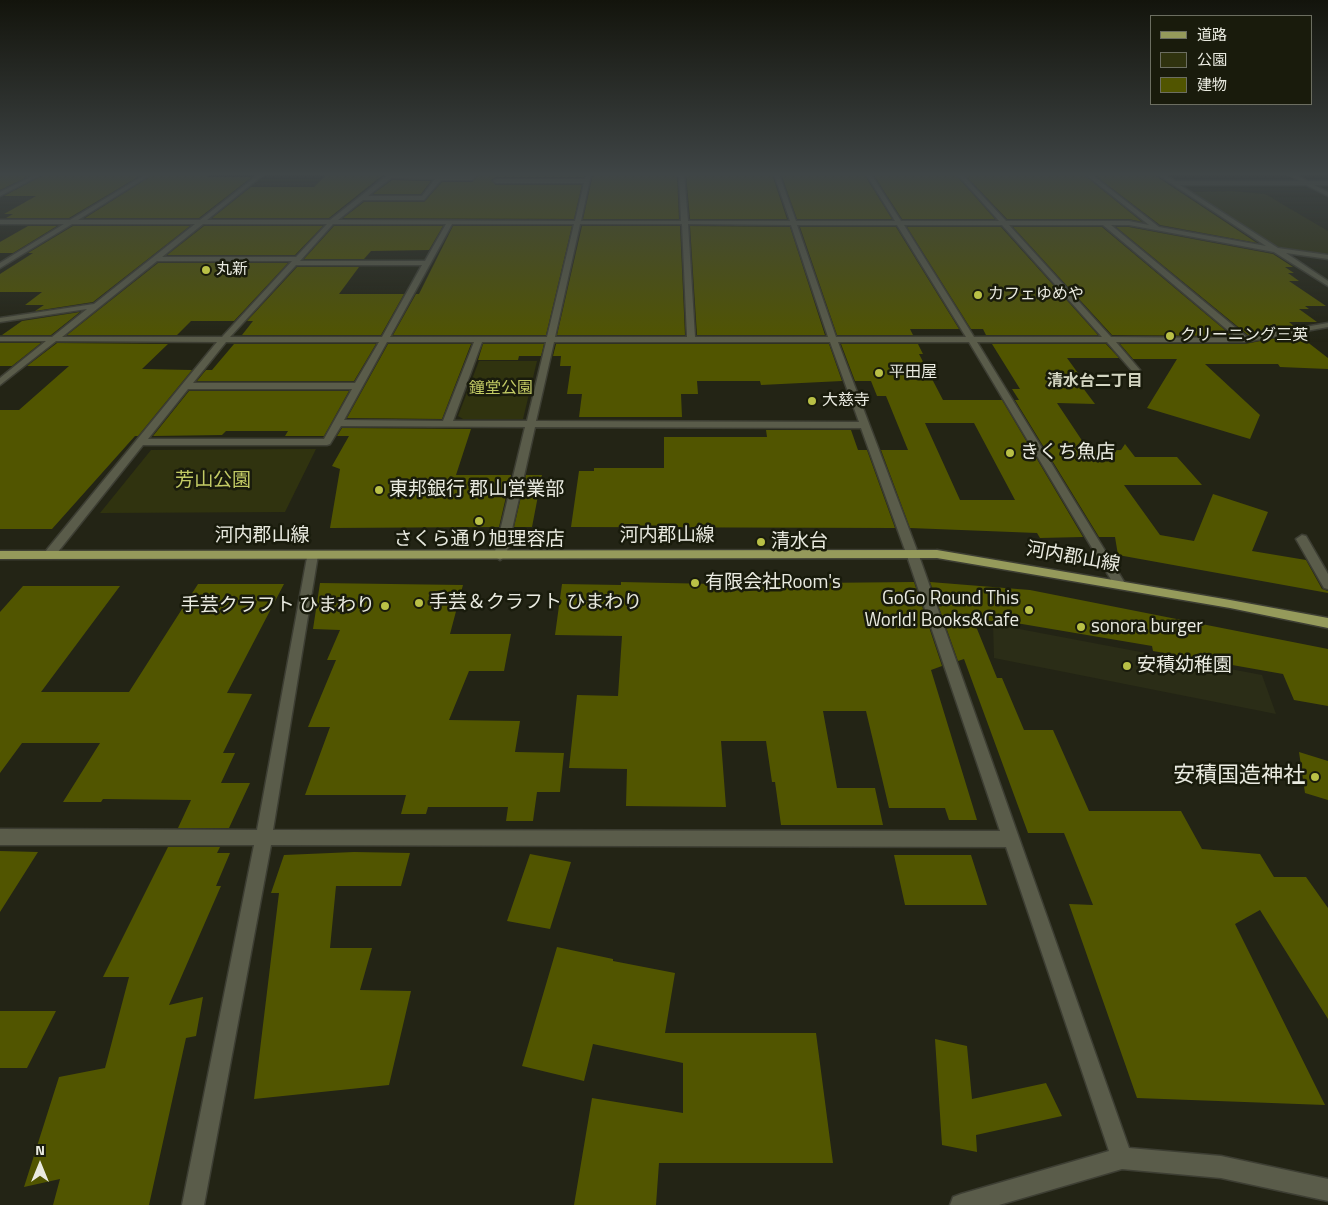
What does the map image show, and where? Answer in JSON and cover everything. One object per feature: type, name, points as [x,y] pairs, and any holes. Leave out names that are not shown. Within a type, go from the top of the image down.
[{"type":"main road","name":"河内郡山線","points":[[0,555],[500,556],[937,554],[1230,604],[1328,623]]},
{"type":"street","points":[[0,266],[58,230]]},
{"type":"street","points":[[0,382],[192,230]]},
{"type":"street","points":[[50,555],[184,386],[223,340],[324,230]]},
{"type":"street","points":[[139,442],[327,442],[445,230]]},
{"type":"street","points":[[500,556],[575,230]]},
{"type":"street","points":[[685,230],[691,339]]},
{"type":"street","points":[[796,230],[832,339],[912,553],[1122,1158]]},
{"type":"street","points":[[904,230],[1120,585]]},
{"type":"street","points":[[1010,230],[1136,370]]},
{"type":"street","points":[[1114,230],[1245,340]]},
{"type":"street","points":[[1170,230],[1276,250],[1328,257]]},
{"type":"street","points":[[1246,230],[1328,284]]},
{"type":"street","points":[[155,259],[427,263]]},
{"type":"street","points":[[0,320],[96,306]]},
{"type":"street","points":[[0,339],[383,341],[691,339],[1245,340],[1328,325]]},
{"type":"street","points":[[448,423],[478,341]]},
{"type":"street","points":[[184,386],[358,386]]},
{"type":"street","points":[[337,423],[865,426]]},
{"type":"street","points":[[1302,539],[1328,585]]},
{"type":"street","points":[[193,1205],[264,836],[312,555]]},
{"type":"street","points":[[0,837],[264,836],[1011,839]]},
{"type":"street","points":[[961,1205],[1122,1158],[1221,1167],[1328,1190]]},
{"type":"shaded area","name":"安積幼稚園","points":[[993,624],[1262,675],[1276,714],[994,658]]},
{"type":"green space","points":[[1251,230],[1328,231],[1328,254],[1278,248]]},
{"type":"green space","name":"鐘堂公園","points":[[479,361],[537,361],[523,419],[463,419],[458,416]]},
{"type":"green space","name":"芳山公園","points":[[316,449],[285,512],[100,513],[151,450]]},
{"type":"building","points":[[21,230],[50,230],[13,253],[0,253],[0,242]]},
{"type":"building","points":[[66,230],[185,230],[93,302],[35,311],[44,305],[25,305],[42,292],[0,292],[0,274],[33,253],[28,253]]},
{"type":"building","points":[[199,230],[319,230],[295,255],[167,255]]},
{"type":"building","points":[[330,230],[441,230],[429,250],[371,251],[364,259],[304,259]]},
{"type":"building","points":[[451,230],[571,230],[546,335],[393,335],[416,294],[419,294]]},
{"type":"building","points":[[581,230],[680,230],[685,335],[557,335]]},
{"type":"building","points":[[690,230],[791,230],[825,335],[697,335]]},
{"type":"building","points":[[801,230],[898,230],[959,329],[910,329],[913,335],[837,335]]},
{"type":"building","points":[[909,230],[1004,230],[1098,335],[986,335],[983,329],[971,329]]},
{"type":"building","points":[[1016,230],[1106,230],[1232,336],[1112,335]]},
{"type":"building","points":[[1120,230],[1146,230],[1273,254],[1293,267],[1285,267],[1294,273],[1288,273],[1299,281],[1289,281],[1326,306],[1305,306],[1309,309],[1299,309],[1317,322],[1289,322],[1294,326],[1286,326],[1289,328],[1248,335]]},
{"type":"building","points":[[1188,230],[1238,230],[1257,243]]},
{"type":"building","points":[[158,263],[288,263],[234,321],[191,321],[177,335],[67,335]]},
{"type":"building","points":[[297,267],[359,267],[339,294],[404,294],[381,335],[242,335],[253,321],[247,321]]},
{"type":"building","points":[[80,312],[51,335],[2,335],[22,321]]},
{"type":"building","points":[[1297,334],[1328,358],[1328,369],[1280,367],[1278,364],[1205,364],[1260,415],[1250,439],[1147,408],[1177,359],[1133,359],[1120,344],[1245,344]]},
{"type":"building","points":[[0,343],[41,343],[12,366],[0,366]]},
{"type":"building","points":[[57,343],[168,344],[142,369],[192,370],[138,436],[135,436],[52,529],[0,529],[0,410],[19,410],[69,366],[27,366]]},
{"type":"building","points":[[234,344],[376,344],[354,381],[197,381],[206,370],[212,370]]},
{"type":"building","points":[[388,344],[471,344],[442,419],[347,418]]},
{"type":"building","points":[[483,344],[544,344],[541,356],[519,356],[518,360],[478,360]]},
{"type":"building","points":[[556,344],[829,344],[842,381],[761,385],[760,381],[697,381],[698,394],[681,394],[682,417],[579,417],[582,394],[567,394],[571,366],[560,366],[561,356],[553,356]]},
{"type":"building","points":[[841,344],[918,344],[923,354],[919,354],[943,400],[1002,400],[1083,537],[1040,538],[1037,533],[910,528],[881,450],[908,450],[886,396],[877,396],[871,381],[855,381]],"holes":[[[925,423],[974,423],[1015,500],[960,500]]]},
{"type":"building","points":[[992,344],[1106,344],[1119,358],[1067,358],[1083,380],[1077,380],[1095,404],[1057,403],[1089,451],[1121,450],[1125,444],[1135,457],[1177,457],[1202,485],[1124,485],[1160,535],[1194,541],[1213,494],[1268,512],[1252,551],[1306,560],[1322,589],[1328,591],[1328,593],[1118,555],[1115,537],[1099,537],[1015,400],[1019,400],[1012,389],[1020,389]]},
{"type":"building","points":[[189,391],[349,391],[324,436],[285,436],[288,431],[226,431],[222,435],[153,436]]},
{"type":"building","points":[[342,428],[471,429],[456,475],[511,475],[499,527],[330,528],[340,469],[332,466],[349,436],[337,436]]},
{"type":"building","points":[[766,430],[851,430],[858,450],[867,450],[895,528],[571,527],[579,471],[594,471],[594,468],[664,468],[664,437],[767,437]]},
{"type":"building","points":[[526,475],[542,475],[532,527],[514,527]]},
{"type":"building","points":[[621,582],[715,584],[914,582],[942,666],[931,670],[977,820],[949,820],[945,808],[889,808],[866,711],[823,711],[837,788],[875,788],[883,825],[781,825],[775,782],[772,782],[766,741],[721,741],[726,807],[626,806],[627,769],[569,768],[577,695],[618,696],[622,636],[555,635],[562,584],[621,585]]},
{"type":"building","points":[[930,582],[1030,590],[1328,649],[1328,706],[1294,700],[1283,674],[1153,651],[1152,646],[1022,624],[973,619],[997,678],[1002,678],[1024,730],[1053,730],[1089,811],[1181,811],[1202,849],[1260,854],[1274,877],[1306,877],[1328,908],[1328,1019],[1260,910],[1235,924],[1325,1105],[1137,1098],[1069,904],[1093,905],[1064,833],[1028,833],[964,659],[958,661]]},
{"type":"building","points":[[320,583],[463,585],[450,634],[511,634],[504,671],[469,671],[449,720],[520,721],[515,752],[564,753],[560,792],[537,792],[533,821],[506,821],[508,807],[428,807],[426,814],[401,814],[406,795],[305,795],[330,727],[308,727],[336,660],[327,660],[340,630],[313,629]]},
{"type":"building","points":[[198,584],[284,584],[227,693],[252,694],[223,753],[235,753],[221,783],[250,783],[229,828],[178,828],[191,800],[103,799],[101,802],[63,802],[100,743],[22,743],[0,773],[0,612],[23,586],[120,586],[41,692],[129,692]]},
{"type":"building","name":"安積国造神社","points":[[1299,752],[1328,761],[1328,800],[1305,793]]},
{"type":"building","points":[[168,847],[220,847],[217,853],[230,853],[216,886],[221,886],[169,1005],[203,997],[196,1036],[186,1038],[149,1205],[53,1205],[60,1179],[24,1187],[59,1077],[105,1068],[129,977],[103,977]]},
{"type":"building","points":[[0,851],[38,852],[0,912]]},
{"type":"building","points":[[354,852],[410,853],[401,886],[336,886],[330,948],[372,948],[360,990],[411,991],[389,1085],[254,1099],[279,893],[271,893],[284,855]]},
{"type":"building","points":[[530,854],[571,862],[550,929],[507,921]]},
{"type":"building","points":[[894,855],[971,855],[987,905],[905,905]]},
{"type":"building","points":[[557,947],[613,959],[613,961],[675,973],[665,1033],[816,1033],[833,1163],[659,1163],[656,1205],[574,1205],[592,1098],[683,1113],[683,1063],[593,1044],[584,1081],[522,1066]]},
{"type":"building","points":[[0,1011],[56,1011],[27,1068],[0,1068]]},
{"type":"building","points":[[935,1039],[967,1046],[972,1099],[1046,1083],[1062,1116],[976,1135],[977,1152],[942,1145]]},
{"type":"place","name":"丸新","points":[[206,270]]},
{"type":"place","name":"カフェゆめや","points":[[978,295]]},
{"type":"place","name":"クリーニング三英","points":[[1170,336]]},
{"type":"place","name":"平田屋","points":[[879,373]]},
{"type":"place","name":"大慈寺","points":[[812,401]]},
{"type":"place","name":"きくち魚店","points":[[1010,453]]},
{"type":"place","name":"東邦銀行 郡山営業部","points":[[379,490]]},
{"type":"place","name":"さくら通り旭理容店","points":[[479,521]]},
{"type":"place","name":"清水台","points":[[761,542]]},
{"type":"place","name":"有限会社Room's","points":[[695,583]]},
{"type":"place","name":"手芸＆クラフト ひまわり","points":[[419,603]]},
{"type":"place","name":"手芸クラフト ひまわり","points":[[385,606]]},
{"type":"place","name":"GoGo Round This World! Books&Cafe","points":[[1029,610]]},
{"type":"place","name":"sonora burger","points":[[1081,627]]},
{"type":"place","name":"安積幼稚園","points":[[1127,666]]},
{"type":"place","name":"安積国造神社","points":[[1315,777]]},
{"type":"district","name":"清水台二丁目","points":[[1095,382]]}]
